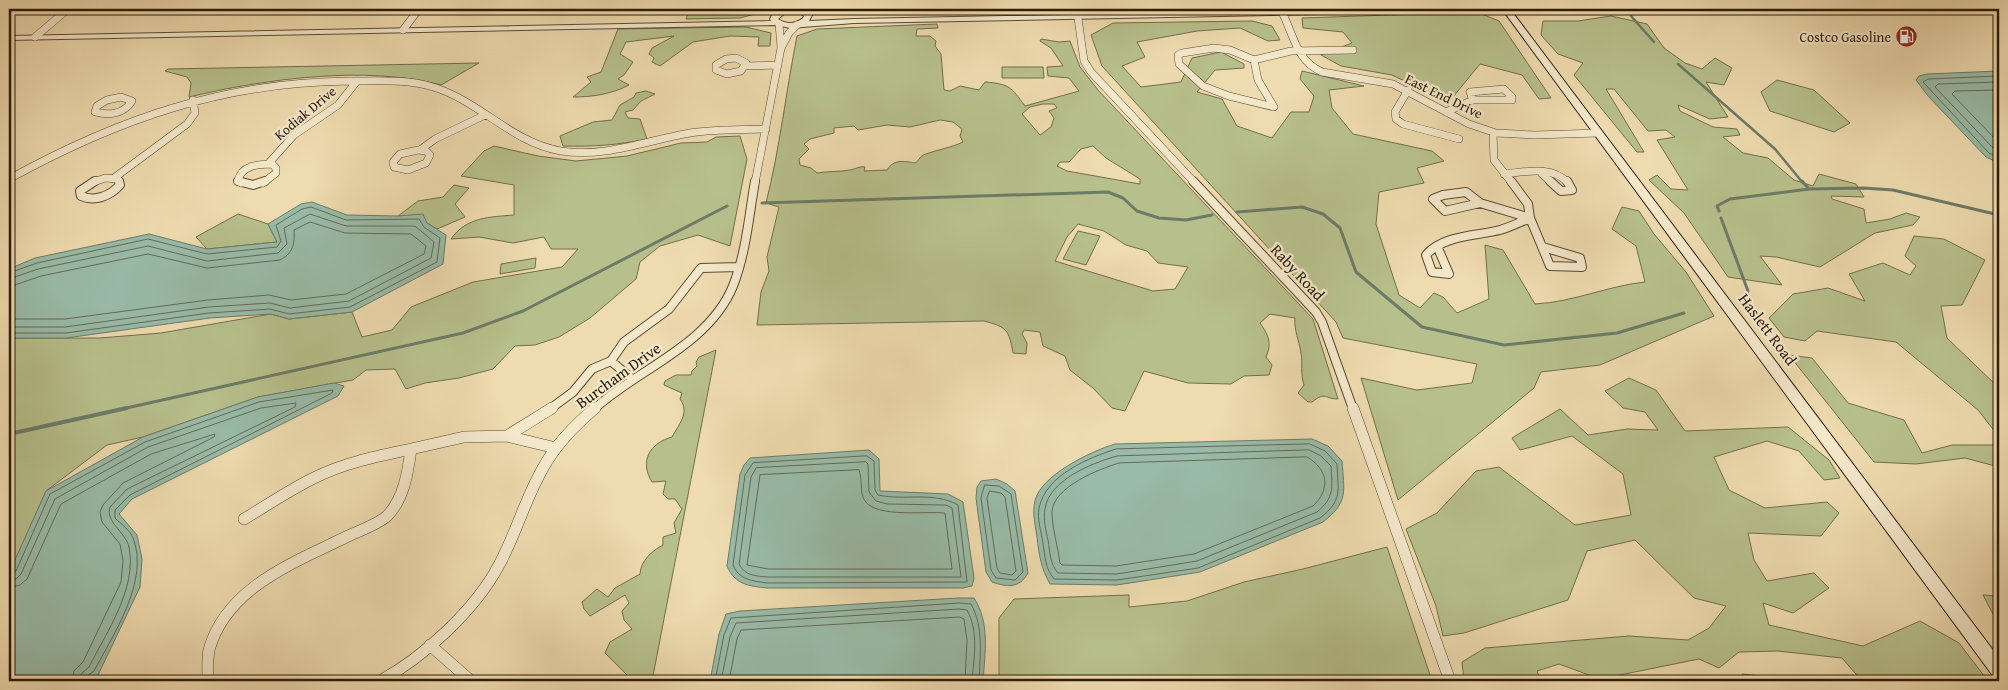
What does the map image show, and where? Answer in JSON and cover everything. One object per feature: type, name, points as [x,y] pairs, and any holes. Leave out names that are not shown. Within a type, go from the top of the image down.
[{"type":"main road","name":"Haslett Road","points":[[1506,9],[1999,671]]},
{"type":"street","points":[[35,38],[68,9]]},
{"type":"street","points":[[403,30],[419,9]]},
{"type":"street","points":[[738,23],[794,9],[821,18],[854,21]]},
{"type":"street","points":[[9,38],[738,23],[798,25],[854,21],[1078,18],[1195,12],[1283,14],[1485,9]]},
{"type":"street","points":[[778,24],[774,17],[783,11]]},
{"type":"street","points":[[798,25],[807,19],[805,12]]},
{"type":"street","name":"East End Drive","points":[[1283,14],[1305,62],[1312,67],[1337,75],[1393,84],[1408,90],[1446,112],[1493,133],[1539,136],[1598,133]]},
{"type":"street","name":"Raby Road","points":[[1078,18],[1084,62],[1091,72],[1316,312],[1322,322],[1450,681]]},
{"type":"street","name":"Burcham Drive","points":[[380,681],[406,666],[472,603],[498,568],[539,475],[556,448],[579,422],[632,379],[665,359],[707,326],[726,301],[739,267],[766,129],[781,48],[778,24]]},
{"type":"street","name":"Burcham Drive","points":[[781,48],[789,33],[798,25]]},
{"type":"street","points":[[1254,60],[1258,80],[1274,107],[1229,96],[1203,86],[1179,64],[1178,60],[1182,53],[1214,48],[1230,50],[1254,60],[1278,52],[1298,49],[1352,50]]},
{"type":"street","points":[[746,66],[778,65]]},
{"type":"street","points":[[9,179],[71,145],[128,120],[193,100],[270,85],[357,81],[399,82],[432,87],[455,96],[531,143],[558,150],[578,152],[623,149],[704,131],[766,129]]},
{"type":"street","name":"Kodiak Drive","points":[[268,164],[275,166],[277,170],[274,176],[266,181],[246,185],[238,181],[238,176],[248,168],[268,164],[294,135],[338,105],[357,81]]},
{"type":"street","points":[[1446,112],[1473,100],[1512,100],[1512,97],[1504,89],[1473,91],[1470,92],[1473,100]]},
{"type":"street","points":[[1408,90],[1395,112],[1396,119],[1403,124],[1459,139]]},
{"type":"street","points":[[119,112],[130,105],[131,99],[112,98],[100,104],[95,110],[105,114],[119,112],[128,120]]},
{"type":"street","points":[[114,178],[120,180],[120,185],[111,193],[91,199],[81,196],[80,191],[90,183],[114,178],[186,124],[195,113],[193,100]]},
{"type":"street","points":[[420,150],[430,155],[428,160],[422,165],[408,170],[394,167],[394,159],[400,154],[420,150],[435,139],[485,115]]},
{"type":"street","points":[[1493,133],[1494,158],[1499,169],[1528,204],[1532,215],[1530,218],[1550,266],[1578,267],[1583,264],[1580,258],[1543,247]]},
{"type":"street","points":[[1504,174],[1541,173]]},
{"type":"street","points":[[1480,203],[1444,211],[1433,199],[1466,192],[1471,194],[1480,203],[1530,218]]},
{"type":"street","points":[[1437,246],[1503,230],[1530,218]]},
{"type":"street","points":[[507,436],[560,404],[592,369],[612,361],[624,342],[669,309],[701,268],[739,267]]},
{"type":"street","points":[[612,361],[632,379]]},
{"type":"street","points":[[244,519],[295,487],[329,471],[366,459],[464,437],[507,436],[556,448]]},
{"type":"street","points":[[208,681],[208,652],[218,626],[235,603],[255,585],[284,568],[385,518],[395,508],[403,492],[409,472],[412,449]]},
{"type":"street","points":[[430,645],[470,681]]},
{"type":"green space","points":[[689,9],[774,9],[740,18],[686,19]]},
{"type":"green space","points":[[1477,12],[1499,21],[1551,98],[1539,99],[1522,75],[1480,64],[1453,97],[1440,98],[1392,75],[1341,66],[1321,55],[1352,43],[1343,32],[1303,28],[1302,18]]},
{"type":"green space","points":[[1611,16],[1647,24],[1664,48],[1685,63],[1702,69],[1715,58],[1732,68],[1724,85],[1706,82],[1728,117],[1710,119],[1678,105],[1680,111],[1713,127],[1737,129],[1740,135],[1723,137],[1743,153],[1768,158],[1794,180],[1813,186],[1819,174],[1856,184],[1864,197],[1831,196],[1832,199],[1864,209],[1866,223],[1890,219],[1906,213],[1920,217],[1913,225],[1875,233],[1820,267],[1776,257],[1760,256],[1782,285],[1728,277],[1684,213],[1649,180],[1657,175],[1671,189],[1688,190],[1657,140],[1675,137],[1666,130],[1648,131],[1614,89],[1606,89],[1644,152],[1637,152],[1574,75],[1583,63],[1558,54],[1541,35],[1543,21],[1578,21]]},
{"type":"green space","points":[[1252,21],[1272,26],[1280,40],[1268,41],[1240,28],[1197,31],[1137,42],[1145,57],[1122,66],[1141,87],[1181,82],[1192,58],[1221,52],[1244,64],[1244,68],[1215,70],[1197,92],[1222,99],[1237,126],[1272,138],[1291,112],[1309,112],[1314,96],[1300,79],[1302,71],[1364,86],[1329,90],[1332,108],[1353,134],[1432,151],[1444,161],[1417,168],[1424,183],[1379,192],[1376,224],[1399,295],[1420,308],[1434,293],[1443,297],[1457,313],[1489,299],[1485,245],[1503,250],[1535,304],[1549,303],[1645,282],[1636,246],[1612,229],[1622,207],[1639,211],[1654,234],[1686,272],[1714,316],[1600,365],[1541,372],[1534,388],[1398,500],[1361,378],[1417,390],[1472,383],[1477,364],[1343,338],[1336,322],[1102,66],[1091,35],[1113,23]]},
{"type":"green space","points":[[937,24],[938,28],[917,29],[916,36],[930,36],[936,41],[935,46],[941,54],[944,90],[950,91],[960,86],[979,90],[985,82],[1000,84],[1013,91],[1025,106],[1079,91],[1069,78],[1048,76],[1047,67],[1063,66],[1051,48],[1040,41],[1041,39],[1059,42],[1070,41],[1080,67],[1098,90],[1313,319],[1338,399],[1323,396],[1308,402],[1298,393],[1304,385],[1295,318],[1270,314],[1260,323],[1269,340],[1266,357],[1272,365],[1269,375],[1244,376],[1231,384],[1188,383],[1144,371],[1125,411],[1112,408],[1093,388],[1070,370],[1065,356],[1043,346],[1040,332],[1024,330],[1022,334],[1027,343],[1026,354],[1013,353],[1006,331],[998,325],[984,321],[757,325],[761,292],[769,271],[767,257],[779,207],[766,203],[797,36],[817,29]],"holes":[[[1054,104],[1057,108],[1049,111],[1054,118],[1051,127],[1040,135],[1022,114],[1030,107]],[[940,120],[953,122],[962,129],[960,136],[963,142],[924,155],[915,163],[896,162],[887,170],[864,171],[865,167],[863,167],[846,171],[817,173],[811,168],[800,165],[799,159],[809,149],[804,144],[810,139],[834,133],[834,128],[854,126],[858,130],[887,125],[910,127]],[[1093,146],[1106,158],[1140,179],[1140,184],[1067,171],[1057,166],[1060,162],[1069,162],[1081,149]],[[1078,224],[1104,231],[1126,245],[1147,251],[1158,263],[1188,267],[1175,289],[1153,291],[1055,261],[1067,237]]]},
{"type":"green space","points":[[746,27],[771,33],[770,46],[758,46],[759,37],[730,36],[693,42],[660,66],[652,62],[654,58],[649,54],[652,48],[674,36],[626,42],[620,54],[633,62],[624,75],[618,79],[629,85],[616,91],[602,94],[573,97],[591,82],[587,77],[601,72],[618,29]]},
{"type":"green space","points":[[479,63],[441,85],[412,79],[348,75],[282,80],[218,90],[189,97],[191,83],[187,77],[165,71],[168,69]]},
{"type":"green space","points":[[1002,67],[1043,67],[1044,78],[1002,78]]},
{"type":"green space","points":[[1777,80],[1814,90],[1850,123],[1834,132],[1770,111],[1761,92]]},
{"type":"green space","points":[[646,91],[655,94],[641,101],[633,110],[625,112],[628,118],[640,119],[647,139],[605,145],[563,146],[560,136],[593,122],[612,120],[620,105],[634,97],[636,93]]},
{"type":"green space","points":[[740,136],[747,159],[730,246],[698,235],[660,246],[640,262],[636,279],[590,318],[559,337],[535,345],[515,346],[493,369],[459,378],[425,383],[406,389],[395,369],[366,370],[353,380],[258,397],[143,437],[107,445],[46,491],[9,577],[9,338],[100,338],[161,333],[271,314],[289,319],[352,312],[362,337],[392,330],[411,307],[473,282],[562,267],[578,249],[551,249],[544,237],[513,243],[479,237],[451,239],[471,222],[514,215],[514,185],[461,176],[484,151],[494,146],[538,156],[576,161],[627,156],[681,143],[707,142],[716,137]]},
{"type":"green space","points":[[454,185],[469,188],[455,204],[465,217],[437,229],[427,223],[398,216],[418,201],[443,197]]},
{"type":"green space","points":[[238,214],[268,224],[277,242],[207,249],[196,237]]},
{"type":"green space","points":[[1078,231],[1100,236],[1086,265],[1063,259]]},
{"type":"green space","points":[[1914,236],[1944,239],[1985,260],[1962,305],[1941,306],[1947,338],[1999,388],[1999,437],[1978,410],[1896,342],[1817,331],[1805,341],[1784,337],[1769,318],[1793,294],[1828,288],[1865,301],[1849,274],[1883,263],[1910,275],[1916,266],[1905,256]]},
{"type":"green space","points":[[536,258],[535,268],[500,274],[501,264]]},
{"type":"green space","points":[[716,350],[652,681],[623,681],[628,676],[605,653],[610,642],[632,629],[624,620],[622,611],[629,603],[625,595],[590,616],[584,609],[582,602],[597,589],[608,597],[615,588],[640,574],[642,564],[648,556],[663,545],[663,537],[676,533],[674,523],[682,509],[675,499],[668,499],[663,494],[666,481],[652,482],[648,474],[647,460],[653,448],[672,437],[684,414],[683,404],[680,399],[682,393],[664,385],[665,381],[676,375],[691,375],[697,366],[696,362],[699,357]]},
{"type":"green space","points":[[1789,355],[1812,358],[1848,403],[1904,420],[1922,453],[1952,445],[1999,445],[1999,467],[1965,458],[1916,464],[1874,462]]},
{"type":"green space","points":[[1629,378],[1656,390],[1685,431],[1788,427],[1829,460],[1840,478],[1824,480],[1799,451],[1767,441],[1714,457],[1729,490],[1765,508],[1827,502],[1839,513],[1821,536],[1748,533],[1754,560],[1767,581],[1814,573],[1829,588],[1793,613],[1763,603],[1769,625],[1863,646],[1920,621],[1959,643],[1988,681],[1862,681],[1842,658],[1778,651],[1739,652],[1719,668],[1699,659],[1600,679],[1559,664],[1537,671],[1541,681],[1464,681],[1462,662],[1485,648],[1629,636],[1688,640],[1709,628],[1726,606],[1694,598],[1635,540],[1587,551],[1568,600],[1464,633],[1443,636],[1436,606],[1406,529],[1437,513],[1476,471],[1499,467],[1575,525],[1631,515],[1623,474],[1572,436],[1520,450],[1512,438],[1560,409],[1588,435],[1627,429],[1658,430],[1645,412],[1623,408],[1605,391]]},
{"type":"green space","points":[[1387,547],[1432,681],[999,681],[999,618],[1014,599],[1129,595],[1129,607],[1187,601],[1244,582]]},
{"type":"green space","points":[[1983,595],[1999,596],[1999,619],[1995,618]]},
{"type":"green space","points":[[1742,674],[1800,680],[1802,681],[1745,681]]},
{"type":"water","points":[[1999,71],[1999,163],[1986,157],[1928,96],[1916,80],[1919,76],[1927,74]]},
{"type":"water","points":[[312,202],[347,215],[398,216],[423,214],[427,223],[446,235],[443,264],[352,312],[289,319],[271,314],[210,318],[66,338],[9,338],[9,269],[35,258],[149,234],[207,249],[277,242],[268,224],[301,204]]},
{"type":"water","points":[[334,383],[344,386],[338,396],[132,499],[119,514],[137,535],[142,559],[140,587],[98,675],[88,681],[9,681],[10,571],[46,491],[143,437],[258,397]]},
{"type":"water","points":[[1312,439],[1328,446],[1342,461],[1344,488],[1341,502],[1323,522],[1200,572],[1117,585],[1050,584],[1042,567],[1040,556],[1034,511],[1035,500],[1043,486],[1051,478],[1083,457],[1115,444]]},
{"type":"water","points":[[869,450],[879,459],[880,491],[948,494],[963,502],[974,578],[972,586],[963,588],[767,588],[743,583],[734,577],[727,566],[740,474],[750,458]]},
{"type":"water","points":[[996,479],[1007,484],[1015,491],[1028,573],[1021,582],[1008,586],[992,582],[986,572],[976,498],[977,487],[981,481]]},
{"type":"water","points":[[974,598],[982,617],[985,638],[983,681],[710,681],[719,634],[726,614],[740,611]]},
{"type":"waterway","points":[[1631,16],[1654,42]]},
{"type":"waterway","points":[[1678,64],[1775,149],[1803,183]]},
{"type":"waterway","points":[[1802,181],[1809,189]]},
{"type":"waterway","points":[[1809,189],[1863,188],[1893,190],[1999,215]]},
{"type":"waterway","points":[[1719,211],[1717,206],[1730,199],[1809,189]]},
{"type":"waterway","points":[[762,203],[1108,192],[1123,198],[1137,211],[1159,218],[1186,220],[1212,215]]},
{"type":"waterway","points":[[122,409],[463,333],[523,311],[727,206]]},
{"type":"waterway","points":[[1237,212],[1302,207],[1323,214],[1340,228],[1356,272],[1422,327],[1504,345],[1617,333],[1684,313]]},
{"type":"waterway","points":[[1721,218],[1748,291],[1743,298]]},
{"type":"waterway","points":[[9,434],[127,408]]},
{"type":"place","name":"Costco Gasoline","points":[[1907,37]]}]
